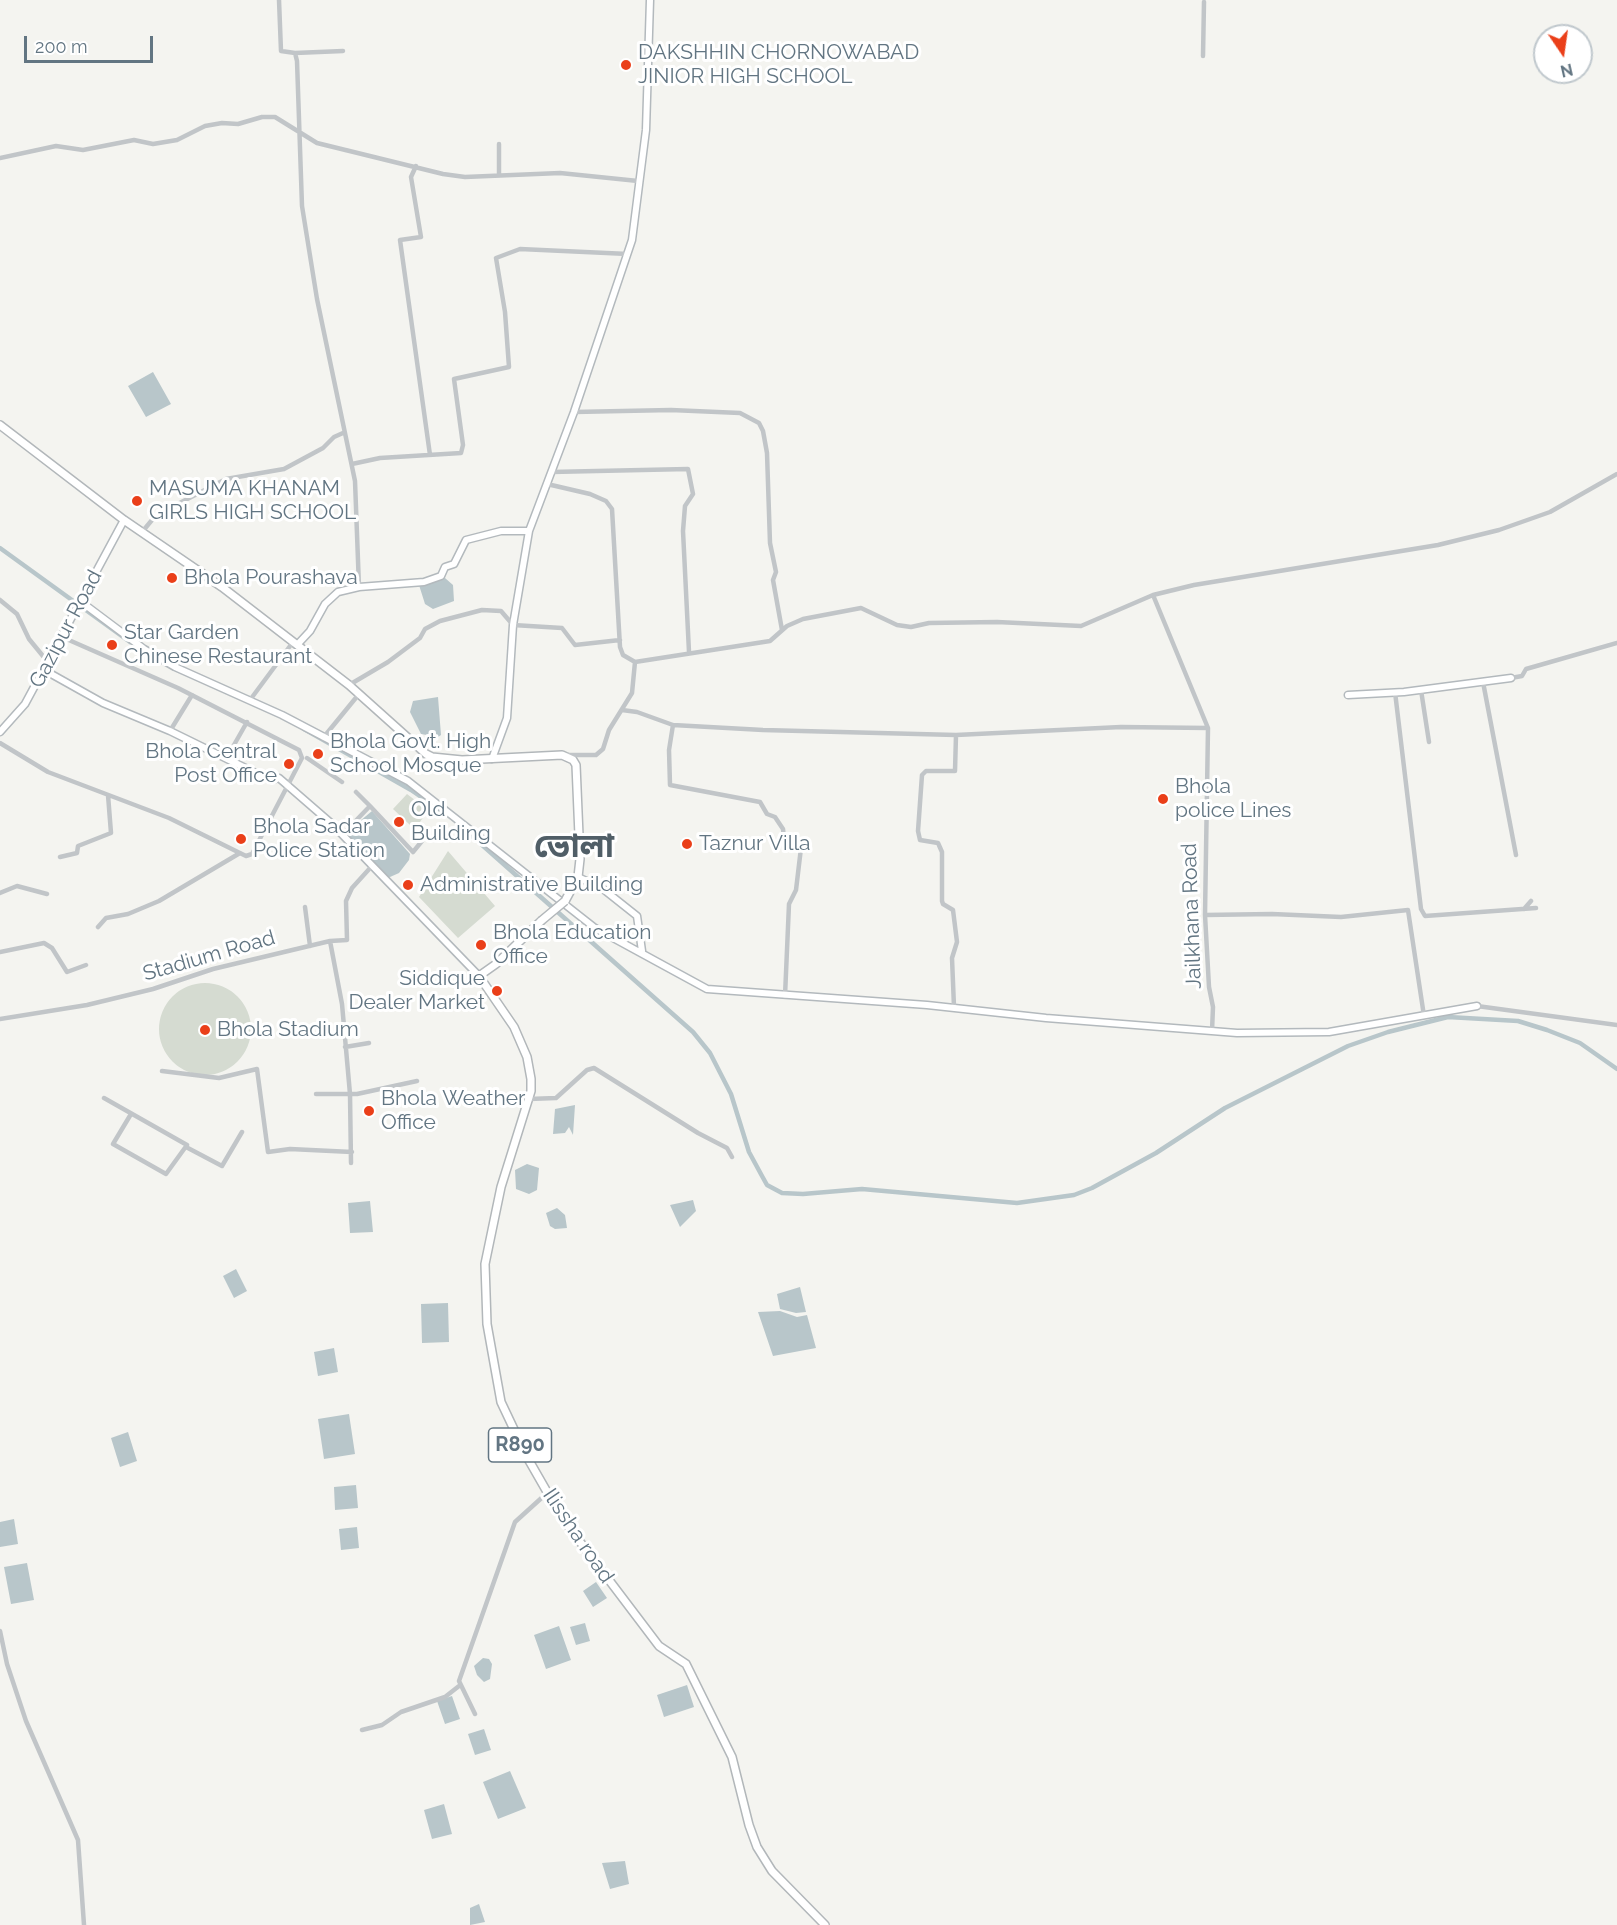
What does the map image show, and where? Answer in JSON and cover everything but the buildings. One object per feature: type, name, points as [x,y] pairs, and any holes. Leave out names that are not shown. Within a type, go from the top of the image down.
[{"type":"main road","points":[[0,425],[124,520],[222,587],[295,643],[359,693],[410,741],[432,757],[492,759],[562,755],[571,758],[576,765],[580,859],[578,877],[565,901],[503,958],[479,976]]},
{"type":"main road","name":"Ilissha road","points":[[479,976],[504,1009],[522,1042],[531,1079],[529,1099],[501,1187],[485,1264],[486,1298],[495,1382],[501,1402],[526,1457],[562,1518],[658,1646],[686,1664],[732,1757],[749,1825],[757,1847],[772,1871],[825,1925]]},
{"type":"street","points":[[279,0],[281,51],[295,53],[343,51]]},
{"type":"street","points":[[492,759],[507,718],[513,625],[529,531],[574,412],[628,254],[646,130],[650,0]]},
{"type":"street","points":[[1203,56],[1204,2]]},
{"type":"street","points":[[295,53],[300,111],[297,132],[304,218],[343,433],[356,489],[359,587]]},
{"type":"street","points":[[0,158],[56,146],[83,150],[134,140],[153,144],[177,140],[205,126],[222,123],[237,124],[262,117],[275,117],[317,143],[465,177],[560,173],[638,181]]},
{"type":"street","points":[[499,144],[499,174]]},
{"type":"street","points":[[416,166],[411,177],[421,237],[400,240],[430,455]]},
{"type":"street","points":[[352,465],[380,458],[461,453],[463,450],[454,379],[509,367],[505,312],[496,258],[520,249],[628,254]]},
{"type":"street","points":[[574,412],[671,410],[740,413],[759,423],[763,430],[767,453],[770,543],[776,568],[773,580],[782,630]]},
{"type":"street","points":[[142,532],[152,520],[171,508],[226,479],[284,469],[323,448],[334,437],[343,433]]},
{"type":"street","points":[[551,472],[688,470],[693,494],[685,506],[683,531],[689,652]]},
{"type":"street","points":[[547,484],[590,494],[606,501],[612,509],[622,655],[634,662],[770,641],[782,630],[803,620],[861,608],[897,625],[911,627],[929,623],[997,622],[1071,627],[1091,622],[1153,595],[1194,585],[1438,545],[1499,530],[1550,512],[1617,474]]},
{"type":"street","name":"Gazipur Road","points":[[0,732],[26,704],[124,520]]},
{"type":"street","points":[[250,700],[295,643],[310,632],[330,598],[345,589],[424,582],[441,576],[445,567],[454,564],[466,540],[501,531],[529,531]]},
{"type":"street","name":"Jailkhana Road","points":[[1153,595],[1208,728],[1205,915],[1209,987],[1213,1007],[1212,1031]]},
{"type":"street","points":[[0,600],[17,614],[29,639],[47,661]]},
{"type":"street","points":[[80,601],[144,649],[194,676],[250,700],[408,782],[595,928],[642,951],[707,989],[954,1007],[1046,1018],[1212,1031],[1329,1032],[1477,1006],[1617,1024]]},
{"type":"street","points":[[349,685],[388,662],[420,638],[425,629],[440,621],[482,610],[501,611],[513,625],[562,628],[574,645],[620,640]]},
{"type":"street","points":[[0,743],[48,772],[169,818],[246,856],[252,854],[302,754],[299,750],[192,694],[62,637]]},
{"type":"street","points":[[1348,695],[1421,690],[1522,676],[1526,669],[1617,643]]},
{"type":"street","points":[[562,755],[590,755],[600,752],[609,730],[632,693],[634,662]]},
{"type":"street","points":[[45,670],[103,703],[170,731],[270,780],[276,777],[342,835],[479,976]]},
{"type":"street","points":[[1483,682],[1516,855]]},
{"type":"street","points":[[1421,690],[1429,742]]},
{"type":"street","points":[[1395,692],[1421,909],[1425,916],[1536,908]]},
{"type":"street","points":[[323,738],[359,693]]},
{"type":"street","points":[[170,731],[192,694]]},
{"type":"street","points":[[622,710],[637,712],[673,724],[763,730],[956,735],[1131,726],[1208,728]]},
{"type":"street","points":[[226,759],[247,722]]},
{"type":"street","points":[[673,724],[669,750],[670,785],[760,802],[767,814],[776,817],[783,829],[784,838],[799,843],[801,848],[796,890],[789,904],[785,996]]},
{"type":"street","points":[[954,1007],[952,958],[957,942],[953,910],[942,904],[942,852],[938,843],[920,840],[918,831],[922,775],[926,771],[955,771],[956,735]]},
{"type":"street","points":[[307,758],[342,782]]},
{"type":"street","points":[[356,792],[413,852],[422,841]]},
{"type":"street","points":[[60,857],[77,853],[78,846],[111,833],[108,795]]},
{"type":"street","points":[[342,835],[370,806]]},
{"type":"street","points":[[98,927],[106,918],[128,914],[159,901],[240,853]]},
{"type":"street","name":"Stadium Road","points":[[0,1019],[87,1005],[153,990],[213,969],[330,941],[347,940],[346,901],[352,888],[371,867]]},
{"type":"street","points":[[578,877],[603,889],[637,916],[642,951]]},
{"type":"street","points":[[0,893],[17,886],[47,894]]},
{"type":"street","points":[[1524,909],[1531,901]]},
{"type":"street","points":[[305,907],[309,946]]},
{"type":"street","points":[[1205,915],[1272,914],[1341,917],[1408,910],[1424,1016]]},
{"type":"street","points":[[330,941],[342,1004],[350,1094],[351,1163]]},
{"type":"street","points":[[0,952],[44,943],[52,948],[67,972],[86,965]]},
{"type":"street","points":[[345,1047],[369,1043]]},
{"type":"street","points":[[529,1099],[556,1098],[587,1070],[594,1068],[698,1133],[727,1148],[732,1157]]},
{"type":"street","points":[[162,1071],[219,1078],[257,1069],[268,1152],[290,1149],[352,1152]]},
{"type":"street","points":[[316,1094],[350,1094],[417,1081]]},
{"type":"street","points":[[104,1098],[126,1108],[131,1114],[222,1166],[242,1132]]},
{"type":"street","points":[[131,1114],[113,1144],[122,1150],[166,1174],[186,1147]]},
{"type":"street","points":[[363,1730],[382,1725],[401,1712],[445,1697],[459,1686],[515,1521],[547,1493]]},
{"type":"street","points":[[0,1631],[7,1664],[26,1721],[78,1840],[84,1925]]},
{"type":"street","points":[[459,1686],[475,1714]]},
{"type":"shaded area","points":[[153,372],[171,404],[146,417],[128,386]]},
{"type":"shaded area","points":[[445,578],[453,585],[454,601],[433,609],[425,604],[419,585]]},
{"type":"shaded area","points":[[438,697],[441,735],[438,737],[421,734],[410,712],[413,701]]},
{"type":"shaded area","points":[[407,794],[424,807],[426,813],[420,822],[431,833],[425,839],[393,809]]},
{"type":"shaded area","points":[[372,811],[410,854],[409,860],[399,873],[390,877],[382,876],[348,839],[360,821]]},
{"type":"shaded area","points":[[448,851],[495,906],[458,938],[419,897]]},
{"type":"shaded area","name":"Bhola Stadium","points":[[205,983],[223,987],[237,997],[247,1011],[251,1029],[247,1047],[237,1061],[223,1071],[205,1075],[187,1071],[173,1061],[163,1047],[159,1029],[163,1011],[173,997],[187,987]]},
{"type":"shaded area","points":[[575,1105],[573,1135],[569,1127],[565,1133],[553,1134],[555,1109]]},
{"type":"shaded area","points":[[527,1164],[539,1168],[537,1190],[529,1194],[516,1189],[515,1170]]},
{"type":"shaded area","points":[[693,1200],[696,1211],[680,1227],[670,1205]]},
{"type":"shaded area","points":[[370,1201],[373,1232],[350,1233],[348,1203]]},
{"type":"shaded area","points":[[557,1208],[565,1215],[567,1228],[555,1229],[550,1226],[546,1213]]},
{"type":"shaded area","points":[[236,1269],[247,1291],[234,1298],[223,1276]]},
{"type":"shaded area","points":[[800,1287],[806,1312],[796,1313],[780,1309],[777,1294]]},
{"type":"shaded area","points":[[448,1303],[449,1342],[422,1343],[421,1304]]},
{"type":"shaded area","points":[[780,1311],[797,1317],[807,1315],[816,1348],[773,1356],[758,1312]]},
{"type":"shaded area","points":[[334,1348],[338,1372],[318,1376],[314,1352]]},
{"type":"shaded area","points":[[349,1414],[355,1454],[324,1459],[318,1419]]},
{"type":"shaded area","points":[[128,1432],[137,1461],[120,1467],[111,1438]]},
{"type":"shaded area","points":[[356,1485],[358,1508],[335,1510],[334,1487]]},
{"type":"shaded area","points":[[14,1519],[18,1544],[0,1547],[0,1522]]},
{"type":"shaded area","points":[[357,1527],[359,1548],[341,1550],[339,1529]]},
{"type":"shaded area","points":[[27,1563],[34,1600],[11,1604],[4,1567]]},
{"type":"shaded area","points":[[596,1582],[607,1598],[593,1607],[583,1591]]},
{"type":"shaded area","points":[[585,1623],[590,1641],[576,1645],[570,1627]]},
{"type":"shaded area","points":[[559,1626],[571,1660],[546,1669],[534,1635]]},
{"type":"shaded area","points":[[483,1658],[489,1659],[492,1664],[490,1679],[484,1682],[477,1675],[474,1666]]},
{"type":"shaded area","points":[[687,1685],[694,1707],[664,1717],[657,1695]]},
{"type":"shaded area","points":[[452,1696],[460,1719],[445,1724],[437,1701]]},
{"type":"shaded area","points":[[484,1729],[491,1750],[475,1755],[468,1734]]},
{"type":"shaded area","points":[[510,1771],[526,1808],[498,1819],[483,1782]]},
{"type":"shaded area","points":[[444,1804],[452,1834],[432,1839],[424,1810]]},
{"type":"shaded area","points":[[625,1861],[629,1884],[610,1889],[602,1863]]},
{"type":"shaded area","points":[[479,1904],[485,1922],[470,1925],[470,1908]]},
{"type":"waterway","points":[[0,548],[130,642]]},
{"type":"waterway","points":[[304,729],[411,790],[446,814]]},
{"type":"waterway","points":[[464,829],[693,1032],[710,1053],[731,1094],[749,1152],[762,1176],[767,1185],[782,1193],[803,1194],[862,1189],[1017,1203],[1074,1195],[1092,1188],[1156,1153],[1225,1108],[1348,1046],[1388,1032],[1448,1017],[1518,1021],[1580,1043],[1617,1069]]},
{"type":"place","name":"DAKSHHIN CHORNOWABAD JINIOR HIGH SCHOOL","points":[[626,65]]},
{"type":"place","name":"MASUMA KHANAM GIRLS HIGH SCHOOL","points":[[137,501]]},
{"type":"place","name":"Bhola Pourashava","points":[[172,578]]},
{"type":"place","name":"Star Garden Chinese Restaurant","points":[[112,645]]},
{"type":"place","name":"Bhola Govt. High School Mosque","points":[[318,754]]},
{"type":"place","name":"Bhola Central Post Office","points":[[289,764]]},
{"type":"place","name":"Bhola police Lines","points":[[1163,799]]},
{"type":"place","name":"Old Building","points":[[399,822]]},
{"type":"place","name":"Bhola Sadar Police Station","points":[[241,839]]},
{"type":"place","name":"Taznur Villa","points":[[687,844]]},
{"type":"place","name":"Administrative Building","points":[[408,885]]},
{"type":"place","name":"Bhola Education Office","points":[[481,945]]},
{"type":"place","name":"Siddique Dealer Market","points":[[497,991]]},
{"type":"place","name":"Bhola Stadium","points":[[205,1030]]},
{"type":"place","name":"Bhola Weather Office","points":[[369,1111]]},
{"type":"district","name":"ভোলা","points":[[574,847]]}]
